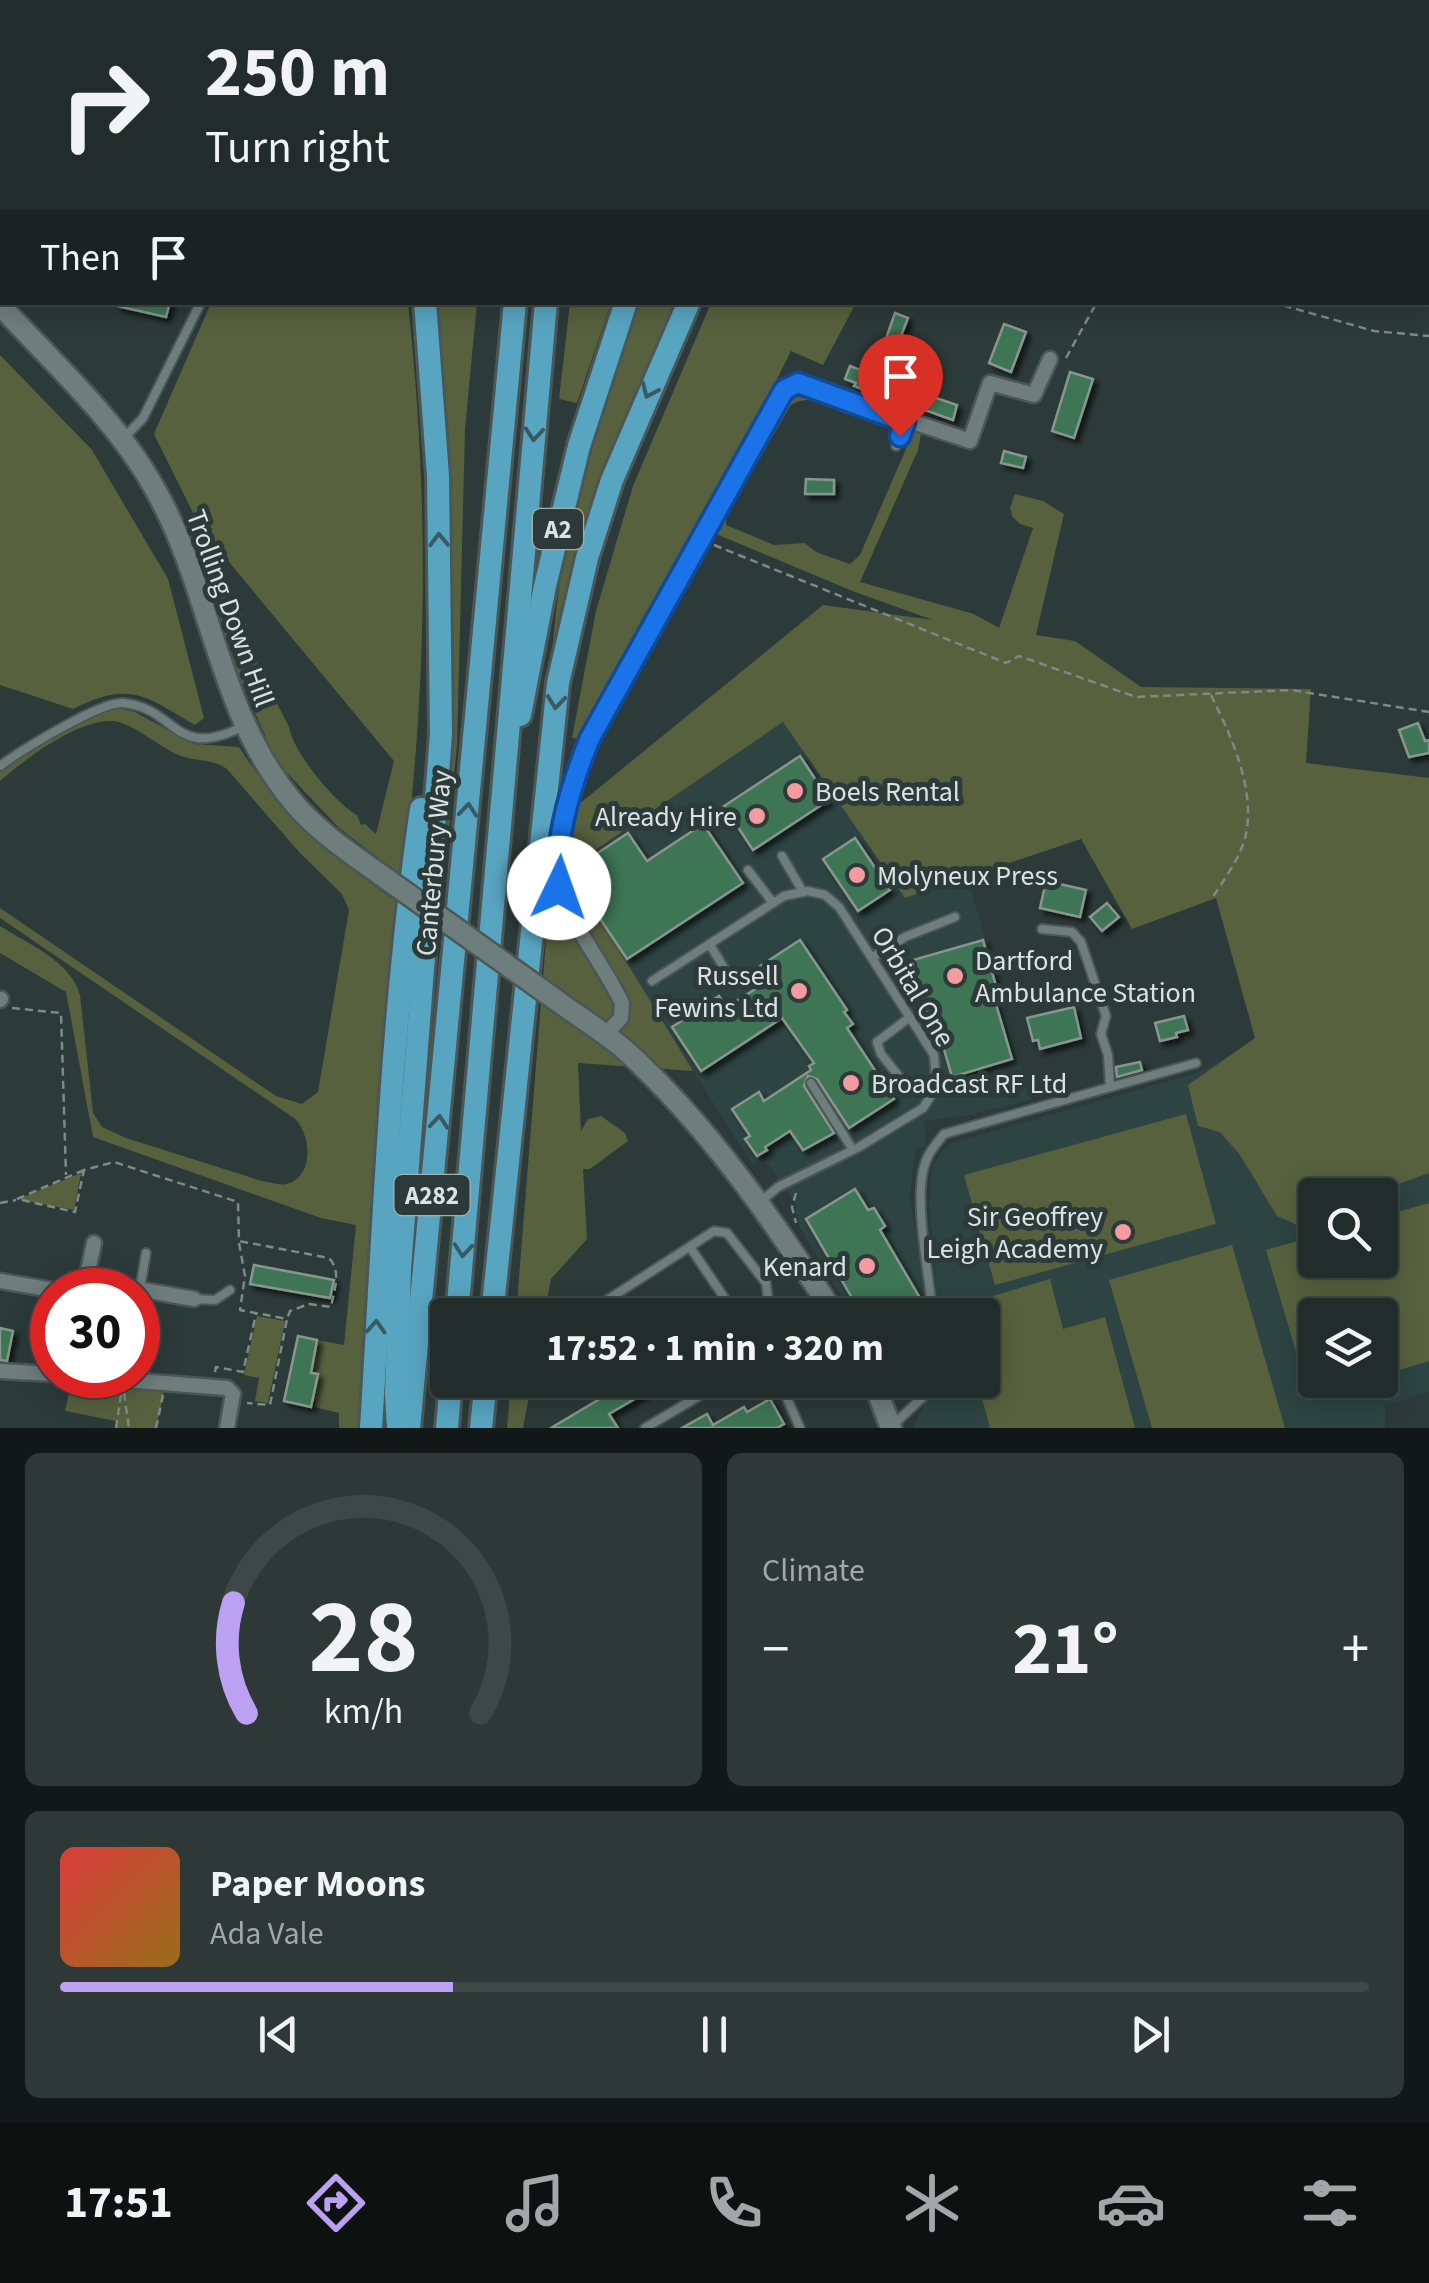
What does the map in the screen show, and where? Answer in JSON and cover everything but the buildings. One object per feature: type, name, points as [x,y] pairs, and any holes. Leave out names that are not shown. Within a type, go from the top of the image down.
[{"type":"highway","points":[[398,1428],[400,1269],[441,734],[438,476],[425,305]]},
{"type":"highway","name":"Canterbury Way","points":[[409,1428],[515,305]]},
{"type":"highway","name":"A282","points":[[459,1298],[509,760],[512,680],[546,305]]},
{"type":"highway","name":"A2","points":[[509,760],[579,446],[625,305]]},
{"type":"highway","points":[[494,1298],[558,683],[586,558],[612,480],[688,305]]},
{"type":"highway","points":[[371,1428],[408,917],[439,638]]},
{"type":"highway","points":[[447,1428],[450,1398]]},
{"type":"highway","points":[[481,1428],[484,1398]]},
{"type":"main road","name":"Trolling Down Hill","points":[[0,305],[121,440],[156,490],[176,531],[244,726],[293,802],[380,875],[605,1036],[668,1094],[759,1203],[824,1298]]},
{"type":"main road","points":[[880,1398],[891,1428]]},
{"type":"street","points":[[605,1036],[621,1018],[622,1003],[559,888],[557,860],[578,771],[590,738],[776,405],[790,384],[804,385],[970,442],[990,384],[1034,394],[1050,360]]},
{"type":"street","points":[[89,1268],[94,1243]]},
{"type":"street","points":[[1,1281],[30,1286]]},
{"type":"street","points":[[160,1293],[194,1299]]},
{"type":"street","points":[[0,1371],[30,1373]]},
{"type":"street","points":[[160,1383],[230,1390],[234,1401],[227,1428]]},
{"type":"lane","points":[[121,440],[143,418],[200,305]]},
{"type":"lane","points":[[896,446],[905,422]]},
{"type":"lane","points":[[0,766],[82,717],[114,703],[138,707],[201,740],[244,726]]},
{"type":"lane","points":[[782,856],[804,892]]},
{"type":"lane","points":[[748,870],[773,903]]},
{"type":"lane","points":[[652,981],[773,903],[795,892],[804,892]]},
{"type":"lane","name":"Orbital One","points":[[759,1203],[778,1186],[853,1150],[923,1108],[934,1091],[934,1054],[873,957],[833,902],[826,896],[804,892]]},
{"type":"lane","points":[[873,957],[905,937],[955,917]]},
{"type":"lane","points":[[1042,929],[1072,932],[1081,942],[1106,1016],[1101,1034],[1108,1055],[1110,1087]]},
{"type":"lane","points":[[710,946],[732,982]]},
{"type":"lane","points":[[901,1079],[881,1054],[877,1042],[910,1016]]},
{"type":"lane","points":[[931,1298],[922,1202],[923,1168],[944,1134],[1196,1063]]},
{"type":"lane","points":[[811,1083],[853,1150]]},
{"type":"lane","points":[[610,1298],[714,1231],[727,1232],[766,1283],[768,1298]]},
{"type":"lane","points":[[690,1247],[724,1298]]},
{"type":"lane","points":[[143,1268],[146,1252]]},
{"type":"lane","points":[[194,1299],[215,1300],[230,1290]]},
{"type":"lane","points":[[645,1428],[696,1398]]},
{"type":"lane","points":[[787,1398],[800,1428]]},
{"type":"lane","points":[[891,1428],[922,1398]]},
{"type":"path","points":[[1050,360],[1068,358],[1095,305]]},
{"type":"path","points":[[1282,305],[1374,332],[1429,336]]},
{"type":"path","points":[[701,539],[1006,663],[1019,656],[1136,697],[1291,690],[1429,712]]},
{"type":"path","points":[[1210,694],[1227,727],[1248,802],[1245,837],[1212,900]]},
{"type":"path","points":[[2,1002],[62,1013],[67,1176]]},
{"type":"path","points":[[0,1202],[18,1199],[67,1176],[114,1162],[238,1202],[239,1241],[246,1276],[240,1310],[287,1319]]},
{"type":"path","points":[[18,1199],[74,1212],[84,1170]]},
{"type":"path","points":[[796,1224],[792,1206],[802,1185]]},
{"type":"path","points":[[239,1241],[329,1258],[336,1274],[330,1307],[309,1304],[290,1311],[270,1405],[251,1402],[242,1406]]},
{"type":"path","points":[[243,1372],[256,1313]]},
{"type":"path","points":[[156,1428],[166,1383]]},
{"type":"path","points":[[116,1428],[120,1398]]},
{"type":"path","points":[[125,1398],[129,1428]]},
{"type":"shaded area","points":[[783,722],[905,898],[968,879],[1031,1100],[924,1121],[926,1147],[916,1147],[910,1194],[925,1298],[842,1298],[799,1226],[794,1201],[768,1164],[752,1163],[565,871]]},
{"type":"shaded area","name":"Sir Geoffrey Leigh Academy","points":[[1429,1041],[1429,1391],[1385,1406],[1385,1428],[913,1428],[927,1398],[1000,1398],[1000,1298],[937,1298],[929,1204],[932,1169],[940,1153],[951,1143],[1198,1073],[1254,1044]]},
{"type":"green space","points":[[210,305],[408,305],[421,488],[423,610],[406,879],[339,828],[269,754],[265,735],[237,673],[207,574],[217,567],[225,573],[248,630],[248,646],[298,750],[327,788],[357,815],[361,825],[376,834],[394,761],[200,527],[154,434]]},
{"type":"green space","points":[[436,305],[477,305],[465,429],[457,744],[442,903],[434,898],[452,598],[448,439]]},
{"type":"green space","points":[[570,305],[610,305],[577,403],[559,399]]},
{"type":"green space","points":[[639,305],[677,305],[591,506],[551,662],[567,542],[605,404]]},
{"type":"green space","points":[[710,305],[855,305],[823,365],[791,351],[740,453],[721,482],[709,515],[608,699],[597,711],[583,740],[572,738],[596,611],[633,486]]},
{"type":"green space","points":[[0,355],[92,450],[168,579],[204,718],[195,725],[137,695],[109,695],[73,709],[0,685]]},
{"type":"green space","points":[[801,389],[895,423],[897,433],[829,403],[815,400],[791,405],[726,517],[726,525],[774,545],[805,543],[816,552],[850,564],[860,555],[909,442],[911,436],[907,435],[910,431],[921,434],[918,450],[860,582],[974,614],[999,628],[1033,528],[1020,524],[1010,508],[1015,494],[1043,501],[1064,514],[1036,635],[1075,641],[1141,687],[1311,689],[1306,763],[1429,778],[1429,1173],[1398,1184],[1398,1178],[1298,1178],[1298,1225],[1277,1216],[1240,1155],[1220,1132],[1198,1126],[1188,1085],[1255,1038],[1216,898],[1132,929],[1081,839],[905,898],[783,722],[569,868],[693,1071],[578,1063],[581,1131],[588,1119],[601,1116],[625,1133],[628,1141],[590,1169],[583,1169],[587,1239],[551,1279],[547,1298],[517,1298],[547,928],[573,809],[823,605],[933,620],[709,531],[790,393]]},
{"type":"green space","points":[[118,708],[135,712],[194,744],[239,747],[274,795],[311,834],[399,903],[382,1045],[361,1428],[339,1428],[339,1413],[314,1407],[315,1402],[310,1401],[317,1374],[311,1373],[317,1340],[344,1345],[356,1225],[321,1218],[93,1137],[66,992],[0,953],[0,926],[47,954],[75,983],[80,995],[93,1113],[102,1127],[262,1181],[287,1184],[302,1172],[307,1143],[294,1118],[0,918],[0,908],[276,1096],[302,1104],[318,1092],[349,910],[342,894],[299,852],[227,769],[176,754],[129,726],[108,721],[58,739],[0,781],[0,771],[41,743]]},
{"type":"green space","points":[[1186,1114],[1216,1224],[995,1285],[964,1175]]},
{"type":"green space","points":[[81,1173],[74,1210],[21,1200],[21,1198]]},
{"type":"green space","points":[[1429,1203],[1429,1361],[1398,1370],[1398,1298],[1298,1298],[1298,1359],[1266,1250],[1298,1241],[1298,1278],[1398,1278],[1398,1212]]},
{"type":"green space","points":[[1232,1245],[1285,1428],[1152,1428],[1109,1280]]},
{"type":"green space","points":[[1050,1279],[1063,1329],[1105,1317],[1135,1428],[990,1428],[982,1398],[1000,1398],[1000,1298],[985,1298]]},
{"type":"green space","points":[[257,1316],[285,1321],[268,1403],[255,1401],[259,1378],[244,1375]]},
{"type":"green space","points":[[160,1383],[166,1383],[156,1428],[116,1428],[116,1421],[65,1411],[68,1398],[160,1398]]},
{"type":"green space","points":[[510,1398],[529,1398],[523,1428],[507,1428]]},
{"type":"place","name":"Boels Rental","points":[[795,791]]},
{"type":"place","name":"Already Hire","points":[[757,816]]},
{"type":"place","name":"Molyneux Press","points":[[857,875]]},
{"type":"place","name":"Dartford Ambulance Station","points":[[955,976]]},
{"type":"place","name":"Russell Fewins Ltd","points":[[799,991]]},
{"type":"place","name":"Broadcast RF Ltd","points":[[851,1083]]},
{"type":"place","name":"Sir Geoffrey Leigh Academy","points":[[1123,1232]]},
{"type":"place","name":"Kenard","points":[[867,1266]]},
{"type":"route","points":[[559,888],[558,854],[590,738],[784,390],[798,383],[905,422],[900,436]]}]
